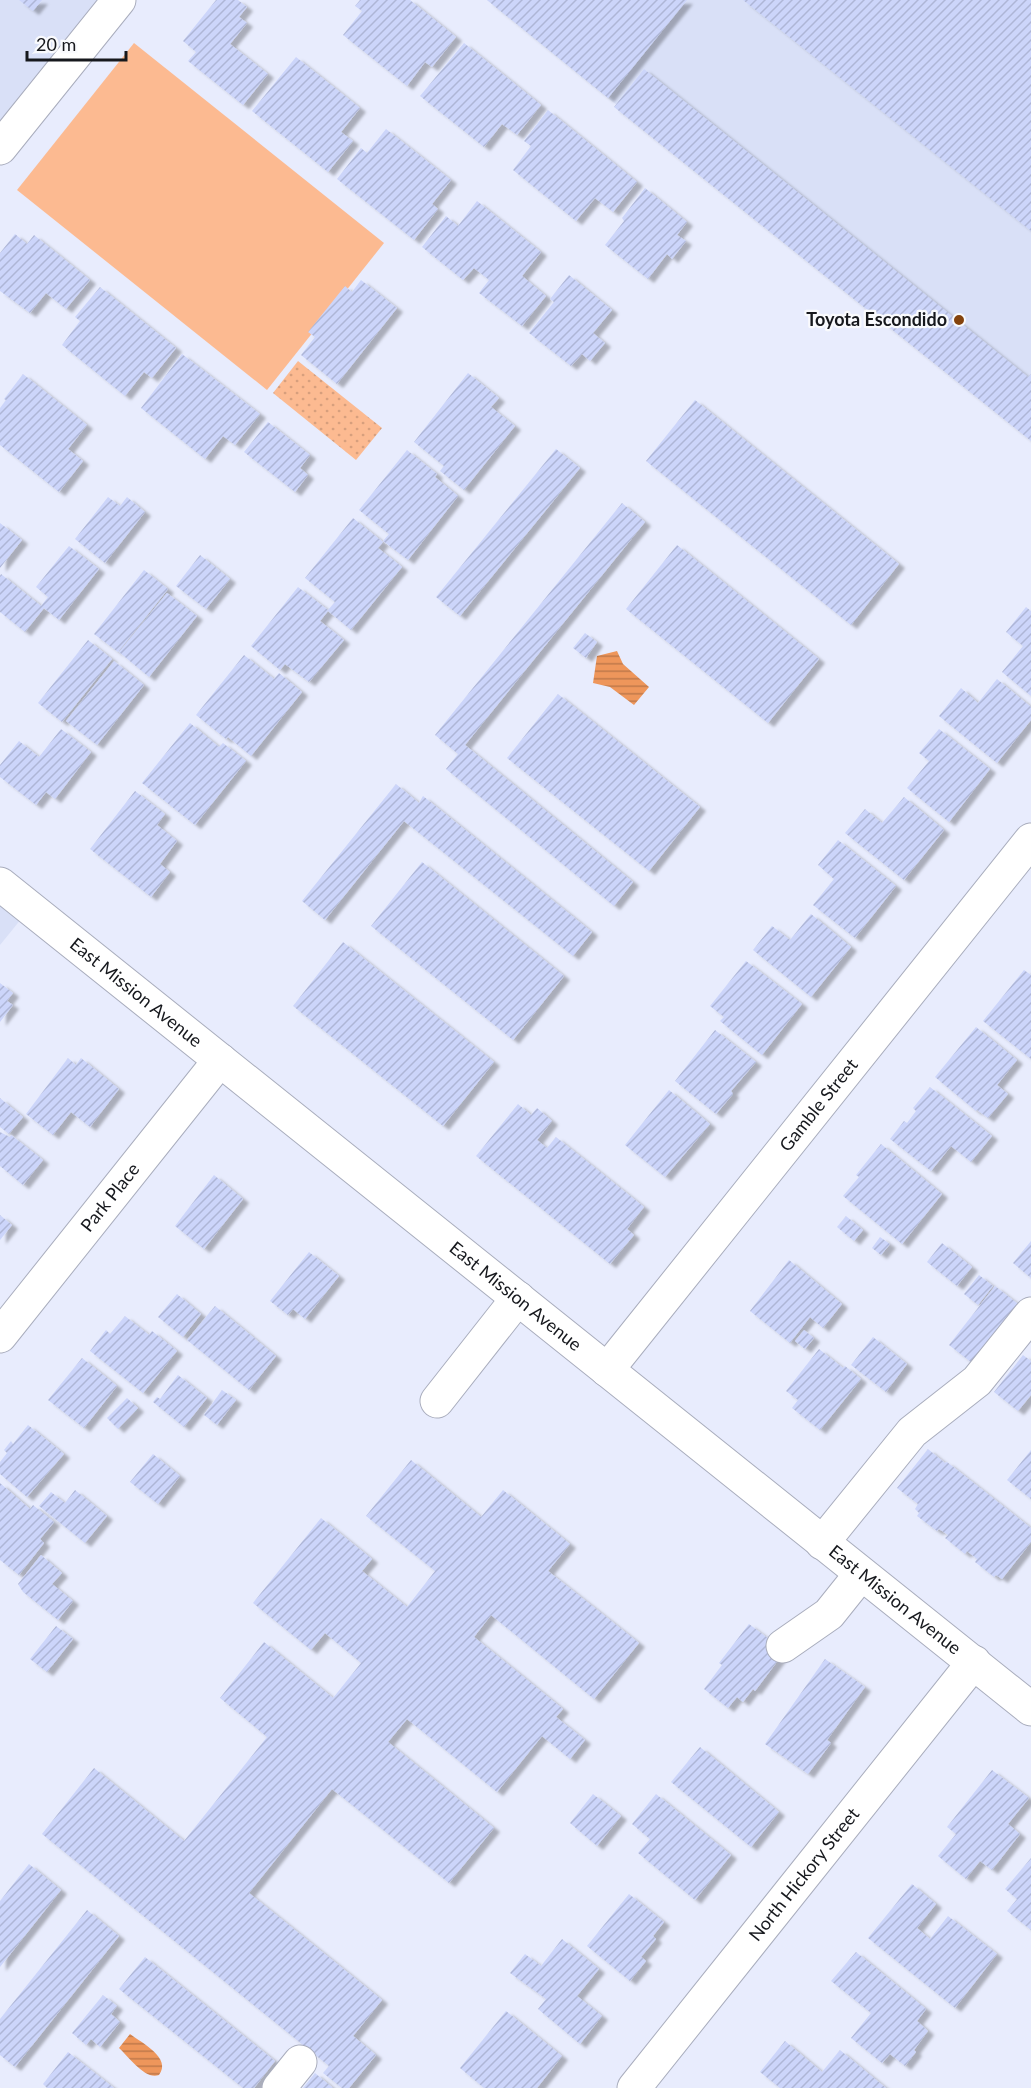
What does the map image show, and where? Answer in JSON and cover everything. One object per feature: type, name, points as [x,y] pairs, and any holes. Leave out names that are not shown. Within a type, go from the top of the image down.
[{"type":"street","points":[[0,148],[119,0]]},
{"type":"street","name":"Gamble Street","points":[[607,1370],[1031,840]]},
{"type":"street","name":"East Mission Avenue","points":[[0,884],[1031,1709]]},
{"type":"street","name":"Park Place","points":[[0,1336],[220,1060]]},
{"type":"street","points":[[437,1401],[518,1298]]},
{"type":"street","points":[[822,1543],[912,1432],[977,1382],[1031,1314]]},
{"type":"street","points":[[783,1646],[829,1614],[861,1574]]},
{"type":"street","name":"North Hickory Street","points":[[634,2088],[974,1662]]},
{"type":"street","points":[[279,2088],[300,2062]]},
{"type":"shaded area","points":[[0,0],[119,0],[0,148]]},
{"type":"shaded area","name":"Toyota Escondido","points":[[487,0],[1031,0],[1031,436],[608,98]]},
{"type":"shaded area","points":[[134,43],[384,243],[267,390],[17,190]]},
{"type":"shaded area","points":[[298,361],[382,428],[356,460],[273,393]]},
{"type":"shaded area","points":[[617,651],[623,664],[649,687],[634,705],[610,687],[593,683],[597,656]]},
{"type":"shaded area","points":[[0,884],[30,908],[0,945]]},
{"type":"shaded area","points":[[130,2034],[159,2057],[162,2069],[159,2075],[154,2076],[143,2071],[119,2048]]},
{"type":"building","points":[[19,0],[42,0],[33,11]]},
{"type":"building","points":[[216,0],[238,0],[247,7],[239,17],[247,23],[230,44],[268,74],[243,105],[188,61],[196,52],[183,41]]},
{"type":"building","points":[[360,0],[410,0],[456,37],[432,67],[425,62],[407,86],[343,35],[362,11],[355,6]]},
{"type":"building","points":[[487,0],[687,0],[608,98]]},
{"type":"building","points":[[743,0],[1031,0],[1031,231]]},
{"type":"building","points":[[464,43],[541,105],[517,135],[502,124],[484,147],[420,96]]},
{"type":"building","points":[[296,57],[360,108],[341,132],[353,141],[328,172],[252,111]]},
{"type":"building","points":[[644,69],[1028,377],[1031,374],[1031,441],[614,107]]},
{"type":"building","points":[[548,110],[637,182],[613,212],[595,198],[576,221],[513,170],[531,146],[524,141]]},
{"type":"building","points":[[386,129],[451,180],[432,204],[438,209],[414,240],[337,179],[361,148],[367,153]]},
{"type":"building","points":[[645,188],[687,222],[677,235],[686,241],[672,259],[667,254],[648,279],[605,245]]},
{"type":"building","points":[[477,201],[541,252],[522,276],[546,296],[522,326],[479,293],[489,280],[474,268],[463,280],[422,247],[446,216],[458,226]]},
{"type":"building","points":[[15,234],[27,244],[34,235],[90,280],[66,309],[46,293],[30,313],[0,291],[0,253]]},
{"type":"building","points":[[569,275],[612,310],[593,333],[605,343],[590,361],[582,354],[571,366],[529,333],[554,302],[550,299]]},
{"type":"building","points":[[361,280],[397,308],[337,384],[301,355],[315,337],[308,332],[345,286],[352,292]]},
{"type":"building","points":[[100,287],[176,348],[152,378],[144,372],[125,396],[62,345],[80,321],[75,317]]},
{"type":"building","points":[[182,354],[260,414],[235,445],[223,436],[205,459],[141,408]]},
{"type":"building","points":[[468,373],[499,398],[491,407],[515,426],[464,490],[440,471],[444,466],[414,442]]},
{"type":"building","points":[[23,374],[87,425],[68,449],[83,461],[59,492],[0,445],[0,408]]},
{"type":"building","points":[[695,400],[899,564],[851,625],[646,461]]},
{"type":"building","points":[[268,422],[310,455],[300,468],[308,475],[295,492],[244,452]]},
{"type":"building","points":[[556,449],[580,468],[460,616],[436,597]]},
{"type":"building","points":[[407,450],[437,474],[435,477],[458,496],[408,560],[383,541],[389,534],[359,510]]},
{"type":"building","points":[[108,497],[120,506],[127,497],[145,512],[105,563],[75,539]]},
{"type":"building","points":[[622,503],[645,522],[465,745],[633,882],[614,906],[446,769],[458,754],[435,735]]},
{"type":"building","points":[[353,518],[383,542],[378,548],[402,567],[351,630],[328,611],[320,621],[344,640],[309,682],[285,664],[280,670],[251,646],[298,587],[328,610],[335,602],[305,578]]},
{"type":"building","points":[[0,523],[22,540],[0,568]]},
{"type":"building","points":[[677,545],[819,659],[768,723],[626,609]]},
{"type":"building","points":[[69,546],[99,569],[59,620],[44,608],[25,632],[0,612],[1,574],[41,606],[48,597],[36,587]]},
{"type":"building","points":[[200,555],[230,579],[206,609],[176,586]]},
{"type":"building","points":[[144,570],[168,589],[118,652],[94,634]]},
{"type":"building","points":[[167,593],[197,616],[149,677],[119,652]]},
{"type":"building","points":[[1026,607],[1031,611],[1031,696],[1002,672],[1023,646],[1006,632]]},
{"type":"building","points":[[585,633],[597,642],[586,658],[573,648]]},
{"type":"building","points":[[88,640],[112,659],[62,722],[38,703]]},
{"type":"building","points":[[244,655],[274,679],[279,673],[302,692],[251,756],[196,715]]},
{"type":"building","points":[[114,661],[144,685],[97,745],[66,721]]},
{"type":"building","points":[[997,679],[1031,707],[1031,720],[997,763],[939,716],[961,688],[978,703]]},
{"type":"building","points":[[558,694],[700,807],[649,871],[507,758]]},
{"type":"building","points":[[190,723],[219,747],[223,743],[246,761],[195,825],[142,783]]},
{"type":"building","points":[[61,729],[91,752],[55,799],[46,792],[36,805],[0,777],[0,765],[19,741],[39,757]]},
{"type":"building","points":[[939,729],[990,769],[949,822],[907,788],[929,761],[919,753]]},
{"type":"building","points":[[396,784],[419,803],[423,796],[592,932],[573,956],[404,821],[325,920],[302,901]]},
{"type":"building","points":[[135,791],[165,814],[157,825],[177,841],[160,864],[170,872],[151,897],[90,849]]},
{"type":"building","points":[[904,797],[944,830],[904,880],[845,833],[865,809],[882,823]]},
{"type":"building","points":[[838,840],[896,886],[855,938],[813,905],[834,879],[818,865]]},
{"type":"building","points":[[422,862],[564,976],[513,1040],[371,926]]},
{"type":"building","points":[[811,914],[851,947],[811,997],[753,950],[772,926],[790,940]]},
{"type":"building","points":[[343,942],[494,1062],[443,1126],[293,1006]]},
{"type":"building","points":[[746,961],[802,1004],[762,1055],[720,1021],[724,1017],[710,1006]]},
{"type":"building","points":[[1024,970],[1031,975],[1031,1059],[983,1021]]},
{"type":"building","points":[[0,983],[13,993],[7,1001],[13,1005],[0,1022]]},
{"type":"building","points":[[976,1027],[1017,1060],[997,1085],[1008,1094],[988,1118],[976,1111],[935,1077]]},
{"type":"building","points":[[715,1030],[756,1062],[731,1091],[733,1094],[716,1114],[675,1081]]},
{"type":"building","points":[[68,1058],[76,1065],[81,1058],[119,1089],[90,1127],[71,1112],[53,1135],[26,1114]]},
{"type":"building","points":[[930,1087],[992,1136],[971,1162],[951,1146],[931,1171],[890,1139],[904,1121],[907,1123],[916,1111],[913,1108]]},
{"type":"building","points":[[669,1090],[710,1124],[665,1177],[625,1145]]},
{"type":"building","points":[[0,1098],[23,1117],[9,1134],[0,1127]]},
{"type":"building","points":[[518,1104],[531,1115],[537,1108],[552,1121],[537,1140],[547,1148],[556,1137],[644,1207],[627,1229],[634,1235],[610,1264],[476,1156]]},
{"type":"building","points":[[0,1132],[10,1137],[11,1135],[43,1160],[23,1185],[0,1166]]},
{"type":"building","points":[[881,1144],[942,1194],[902,1244],[843,1196],[859,1177],[856,1175]]},
{"type":"building","points":[[214,1175],[243,1199],[204,1249],[175,1226]]},
{"type":"building","points":[[0,1215],[12,1225],[0,1240]]},
{"type":"building","points":[[846,1216],[863,1230],[854,1241],[837,1227]]},
{"type":"building","points":[[880,1237],[890,1244],[881,1255],[872,1248]]},
{"type":"building","points":[[1031,1241],[1031,1278],[1013,1263]]},
{"type":"building","points":[[942,1243],[972,1267],[957,1286],[927,1262]]},
{"type":"building","points":[[309,1252],[339,1276],[305,1319],[293,1309],[288,1315],[270,1301]]},
{"type":"building","points":[[789,1260],[842,1304],[823,1328],[810,1317],[790,1343],[750,1311]]},
{"type":"building","points":[[979,1275],[993,1286],[978,1305],[964,1294]]},
{"type":"building","points":[[995,1286],[1018,1304],[972,1363],[949,1345]]},
{"type":"building","points":[[177,1294],[201,1314],[183,1337],[158,1317]]},
{"type":"building","points":[[215,1306],[276,1356],[249,1390],[187,1340]]},
{"type":"building","points":[[125,1316],[149,1335],[152,1331],[177,1351],[143,1393],[90,1351],[106,1330],[110,1334]]},
{"type":"building","points":[[804,1330],[814,1338],[805,1349],[795,1341]]},
{"type":"building","points":[[873,1337],[907,1364],[886,1392],[851,1365]]},
{"type":"building","points":[[819,1349],[861,1379],[820,1430],[792,1408],[798,1400],[786,1391]]},
{"type":"building","points":[[1023,1355],[1031,1361],[1031,1395],[1018,1411],[994,1392]]},
{"type":"building","points":[[82,1358],[117,1386],[84,1428],[48,1400]]},
{"type":"building","points":[[178,1375],[207,1398],[184,1427],[153,1402],[157,1397],[160,1399]]},
{"type":"building","points":[[222,1390],[236,1400],[217,1425],[204,1415]]},
{"type":"building","points":[[127,1398],[138,1408],[118,1429],[107,1418]]},
{"type":"building","points":[[28,1425],[64,1454],[27,1497],[0,1474],[0,1462],[7,1453],[4,1450],[11,1441],[13,1444]]},
{"type":"building","points":[[928,1449],[1031,1528],[1031,1542],[1002,1579],[996,1575],[994,1577],[975,1562],[977,1559],[967,1551],[965,1554],[945,1538],[948,1535],[939,1529],[937,1531],[917,1516],[919,1513],[915,1509],[918,1504],[897,1488]]},
{"type":"building","points":[[1031,1450],[1031,1499],[1007,1480]]},
{"type":"building","points":[[153,1454],[180,1476],[158,1504],[130,1482]]},
{"type":"building","points":[[411,1460],[481,1517],[503,1490],[570,1544],[548,1571],[639,1643],[594,1699],[491,1615],[474,1637],[563,1709],[556,1717],[585,1740],[570,1759],[542,1736],[497,1792],[407,1719],[388,1742],[494,1828],[449,1883],[332,1789],[249,1893],[382,2000],[353,2036],[376,2055],[349,2088],[342,2088],[323,2073],[329,2066],[42,1834],[94,1768],[184,1841],[267,1737],[220,1698],[264,1642],[333,1698],[361,1663],[325,1633],[311,1650],[253,1603],[321,1518],[372,1559],[362,1571],[407,1607],[435,1571],[366,1516]]},
{"type":"building","points":[[0,1483],[30,1509],[33,1505],[54,1522],[40,1539],[44,1543],[19,1575],[0,1560]]},
{"type":"building","points":[[75,1490],[107,1516],[85,1543],[39,1506],[51,1492],[65,1503]]},
{"type":"building","points":[[41,1555],[62,1573],[52,1584],[73,1601],[58,1620],[23,1592],[18,1584]]},
{"type":"building","points":[[749,1624],[785,1651],[755,1691],[753,1689],[743,1702],[737,1697],[728,1708],[704,1689],[722,1665],[719,1663]]},
{"type":"building","points":[[56,1626],[73,1639],[47,1672],[30,1659]]},
{"type":"building","points":[[825,1659],[865,1687],[827,1740],[831,1743],[808,1774],[765,1744]]},
{"type":"building","points":[[700,1747],[779,1812],[751,1847],[671,1782]]},
{"type":"building","points":[[992,1770],[1029,1798],[1008,1824],[1020,1834],[992,1870],[980,1861],[966,1879],[938,1856],[956,1834],[947,1827]]},
{"type":"building","points":[[593,1794],[621,1816],[597,1846],[570,1823]]},
{"type":"building","points":[[656,1794],[731,1855],[695,1900],[638,1853],[650,1839],[632,1824]]},
{"type":"building","points":[[1031,1858],[1031,1930],[1007,1911],[1017,1899],[1005,1889]]},
{"type":"building","points":[[29,1864],[61,1890],[0,1967],[0,1901]]},
{"type":"building","points":[[912,1884],[936,1904],[917,1928],[930,1939],[948,1916],[997,1954],[955,2008],[868,1938]]},
{"type":"building","points":[[629,1894],[664,1922],[653,1936],[656,1939],[641,1957],[646,1961],[630,1981],[587,1946]]},
{"type":"building","points":[[87,1910],[119,1936],[15,2067],[0,2055],[0,2019]]},
{"type":"building","points":[[562,1939],[599,1969],[577,1996],[602,2016],[580,2044],[538,2009],[546,1999],[510,1973],[525,1954],[541,1966]]},
{"type":"building","points":[[856,1952],[926,2009],[917,2021],[928,2031],[905,2066],[890,2054],[882,2063],[851,2038],[871,2013],[831,1981]]},
{"type":"building","points":[[145,1957],[275,2061],[254,2088],[243,2088],[119,1989]]},
{"type":"building","points":[[103,1995],[117,2006],[111,2014],[120,2022],[100,2047],[91,2039],[86,2045],[72,2033]]},
{"type":"building","points":[[506,2011],[562,2056],[537,2088],[484,2088],[460,2068]]},
{"type":"building","points":[[785,2041],[822,2072],[840,2050],[886,2088],[780,2088],[760,2072]]},
{"type":"building","points":[[68,2052],[114,2088],[47,2088],[43,2084]]},
{"type":"building","points":[[315,2073],[333,2088],[303,2088]]},
{"type":"place","name":"Toyota Escondido","points":[[959,320]]}]
